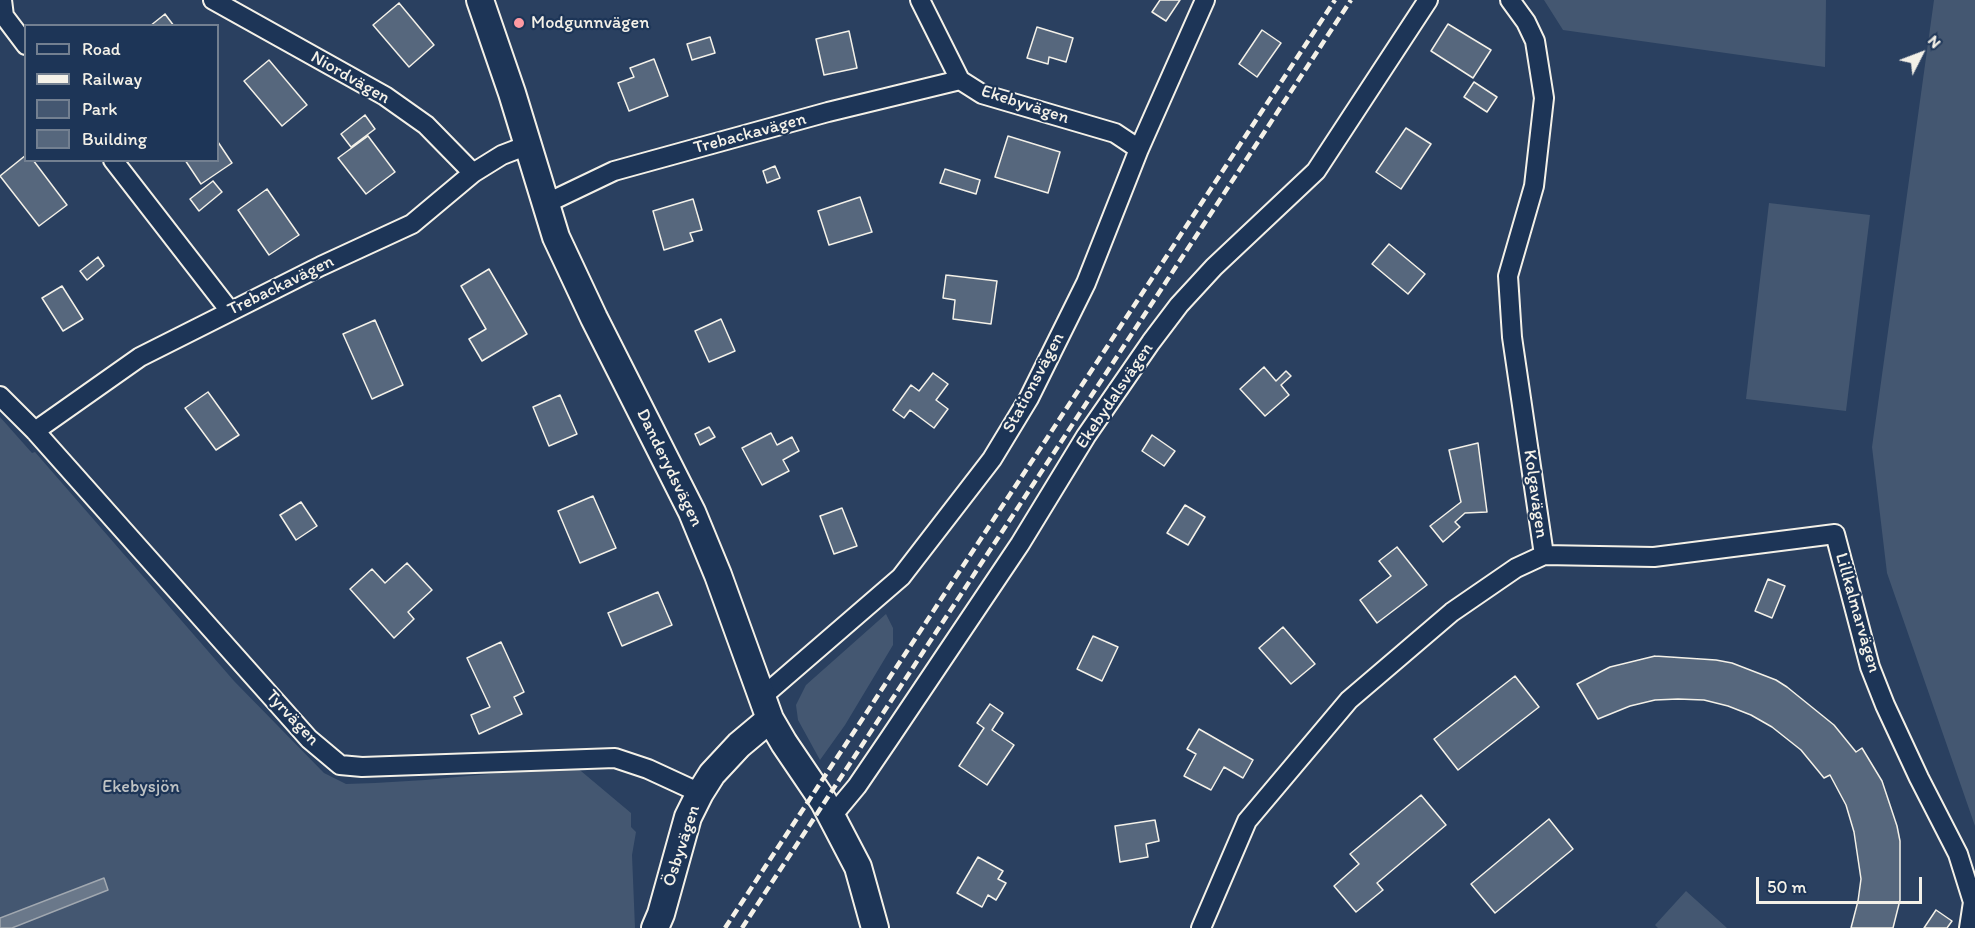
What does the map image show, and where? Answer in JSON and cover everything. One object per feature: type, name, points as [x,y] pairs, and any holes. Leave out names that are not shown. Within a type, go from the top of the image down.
[{"type":"street","points":[[2,0],[4,16],[24,42]]},
{"type":"street","name":"Niordvägen","points":[[213,0],[386,96],[426,125],[473,173]]},
{"type":"street","name":"Danderydsvägen","points":[[480,0],[512,93],[556,237],[594,318],[692,512],[718,574],[766,708],[784,744],[832,816],[858,867],[875,928]]},
{"type":"street","name":"Ekebyvägen","points":[[920,0],[960,80],[982,94],[1115,133],[1139,149]]},
{"type":"street","name":"Stationsvägen","points":[[766,708],[901,577],[992,459],[1029,398],[1086,283],[1139,149],[1204,0]]},
{"type":"street","name":"Ekebydalsvägen","points":[[832,816],[857,786],[909,710],[1020,544],[1086,436],[1151,342],[1179,305],[1215,267],[1271,211],[1316,171],[1428,0]]},
{"type":"street","name":"Kolgavägen","points":[[1201,928],[1247,821],[1349,700],[1452,612],[1516,568],[1544,555],[1512,337],[1508,276],[1534,186],[1544,98],[1535,41],[1526,22],[1510,0]]},
{"type":"street","name":"Trebackavägen","points":[[545,204],[614,171],[960,80]]},
{"type":"street","name":"Trebackavägen","points":[[35,431],[140,357],[412,224],[473,173],[502,155],[528,145]]},
{"type":"street","points":[[115,162],[230,311]]},
{"type":"street","name":"Tyrvägen","points":[[0,396],[35,431],[309,739],[340,765],[362,767],[615,758],[648,769],[700,793]]},
{"type":"street","name":"Lillkalmarvägen","points":[[1544,555],[1654,557],[1835,534],[1870,667],[1919,778],[1958,854],[1972,902],[1969,928]]},
{"type":"street","name":"Ösbyvägen","points":[[655,928],[662,914],[688,816],[712,774],[739,745],[766,708]]},
{"type":"green space","points":[[1544,0],[1826,0],[1825,67],[1563,30]]},
{"type":"green space","points":[[1934,0],[1975,0],[1975,826],[1887,573],[1872,447]]},
{"type":"green space","points":[[1769,203],[1870,215],[1846,411],[1746,399]]},
{"type":"green space","name":"Ekebysjön","points":[[0,417],[32,453],[35,452],[234,681],[324,773],[346,784],[425,780],[575,766],[631,813],[631,827],[636,832],[632,855],[635,928],[0,928]]},
{"type":"green space","points":[[886,614],[893,628],[893,645],[845,725],[820,760],[798,720],[796,705],[806,685]]},
{"type":"green space","points":[[1686,891],[1727,928],[1658,928],[1655,925]]},
{"type":"shaded area","points":[[104,878],[108,890],[12,928],[0,928],[0,918]]},
{"type":"building","points":[[1160,0],[1180,0],[1166,21],[1152,12]]},
{"type":"building","points":[[399,3],[434,45],[409,67],[373,25]]},
{"type":"building","points":[[165,14],[172,24],[152,24]]},
{"type":"building","points":[[1448,24],[1491,50],[1473,78],[1431,51]]},
{"type":"building","points":[[1037,27],[1073,38],[1066,62],[1049,57],[1048,64],[1027,58]]},
{"type":"building","points":[[1262,30],[1281,43],[1257,77],[1239,64]]},
{"type":"building","points":[[849,31],[857,68],[824,75],[816,39]]},
{"type":"building","points":[[710,37],[715,53],[692,60],[687,44]]},
{"type":"building","points":[[654,59],[668,96],[629,111],[618,83],[634,77],[630,68]]},
{"type":"building","points":[[269,60],[307,105],[282,126],[244,81]]},
{"type":"building","points":[[1474,82],[1497,97],[1487,112],[1464,97]]},
{"type":"building","points":[[365,115],[375,129],[351,147],[341,134]]},
{"type":"building","points":[[1406,128],[1431,144],[1401,189],[1376,172]]},
{"type":"building","points":[[368,136],[395,172],[366,194],[338,158]]},
{"type":"building","points":[[1008,136],[1060,152],[1048,193],[995,177]]},
{"type":"building","points":[[219,144],[232,163],[201,184],[186,162],[219,162]]},
{"type":"building","points":[[24,157],[24,162],[35,162],[67,205],[39,226],[0,176]]},
{"type":"building","points":[[775,166],[780,178],[767,183],[763,171]]},
{"type":"building","points":[[945,169],[980,180],[976,194],[940,183]]},
{"type":"building","points":[[213,181],[222,192],[199,211],[190,199]]},
{"type":"building","points":[[267,189],[299,235],[269,255],[238,210]]},
{"type":"building","points":[[860,197],[872,232],[829,245],[818,211]]},
{"type":"building","points":[[693,199],[702,230],[690,233],[693,241],[664,250],[653,211]]},
{"type":"building","points":[[1389,244],[1425,274],[1408,294],[1372,264]]},
{"type":"building","points":[[98,257],[104,266],[87,280],[80,271]]},
{"type":"building","points":[[489,269],[527,334],[482,361],[469,339],[486,329],[461,286]]},
{"type":"building","points":[[946,275],[997,281],[991,324],[953,319],[955,300],[943,298]]},
{"type":"building","points":[[62,286],[83,319],[63,331],[42,298]]},
{"type":"building","points":[[721,319],[735,351],[709,362],[695,331]]},
{"type":"building","points":[[375,320],[403,385],[372,399],[343,334]]},
{"type":"building","points":[[1264,367],[1276,381],[1286,371],[1291,376],[1281,385],[1289,395],[1265,416],[1240,389]]},
{"type":"building","points":[[933,373],[948,384],[936,400],[948,409],[934,428],[910,410],[904,418],[893,410],[911,385],[919,391]]},
{"type":"building","points":[[208,392],[239,435],[216,450],[185,408]]},
{"type":"building","points":[[560,395],[577,434],[549,446],[533,407]]},
{"type":"building","points":[[709,427],[715,437],[700,445],[695,434]]},
{"type":"building","points":[[771,433],[777,445],[792,437],[799,451],[783,460],[789,471],[762,485],[742,448]]},
{"type":"building","points":[[1152,435],[1175,451],[1164,466],[1142,451]]},
{"type":"building","points":[[1478,443],[1487,512],[1465,513],[1455,522],[1460,527],[1443,542],[1430,526],[1461,502],[1449,450]]},
{"type":"building","points":[[593,496],[616,548],[580,563],[558,511]]},
{"type":"building","points":[[301,502],[317,526],[296,540],[280,515]]},
{"type":"building","points":[[1185,505],[1205,517],[1188,545],[1167,533]]},
{"type":"building","points":[[842,508],[857,546],[834,554],[820,516]]},
{"type":"building","points":[[1397,547],[1427,585],[1377,623],[1360,600],[1391,576],[1379,561]]},
{"type":"building","points":[[407,563],[432,590],[408,612],[414,619],[394,638],[350,589],[372,569],[385,583]]},
{"type":"building","points":[[1768,579],[1785,586],[1772,618],[1755,611]]},
{"type":"building","points":[[658,592],[672,625],[622,646],[608,613]]},
{"type":"building","points":[[1283,627],[1315,664],[1291,684],[1259,648]]},
{"type":"building","points":[[1093,636],[1118,647],[1102,681],[1077,669]]},
{"type":"building","points":[[501,642],[524,692],[514,697],[522,714],[479,734],[471,715],[490,707],[467,658]]},
{"type":"building","points":[[1655,656],[1732,663],[1776,680],[1834,725],[1856,752],[1862,748],[1882,781],[1900,841],[1900,900],[1893,928],[1851,928],[1861,879],[1854,832],[1846,805],[1830,775],[1824,778],[1801,750],[1772,727],[1751,715],[1704,700],[1655,700],[1630,706],[1598,719],[1577,684],[1610,667]]},
{"type":"building","points":[[1515,676],[1539,707],[1458,770],[1434,739]]},
{"type":"building","points":[[990,704],[1003,713],[992,730],[1014,745],[987,785],[959,766],[984,728],[977,723]]},
{"type":"building","points":[[1199,729],[1253,760],[1243,778],[1224,767],[1211,790],[1184,776],[1196,754],[1187,749]]},
{"type":"building","points":[[1421,795],[1446,825],[1377,883],[1383,890],[1356,912],[1334,886],[1359,864],[1350,854]]},
{"type":"building","points":[[1549,819],[1573,849],[1495,913],[1471,884]]},
{"type":"building","points":[[1155,820],[1159,841],[1146,844],[1148,857],[1120,862],[1115,826]]},
{"type":"building","points":[[978,857],[1003,871],[998,879],[1006,883],[996,900],[988,895],[982,907],[957,893]]},
{"type":"building","points":[[1936,910],[1952,921],[1947,928],[1924,928]]},
{"type":"railway","points":[[725,928],[1335,0]]},
{"type":"railway","points":[[742,928],[1351,0]]},
{"type":"place","name":"Modgunnvägen","points":[[519,23]]}]
